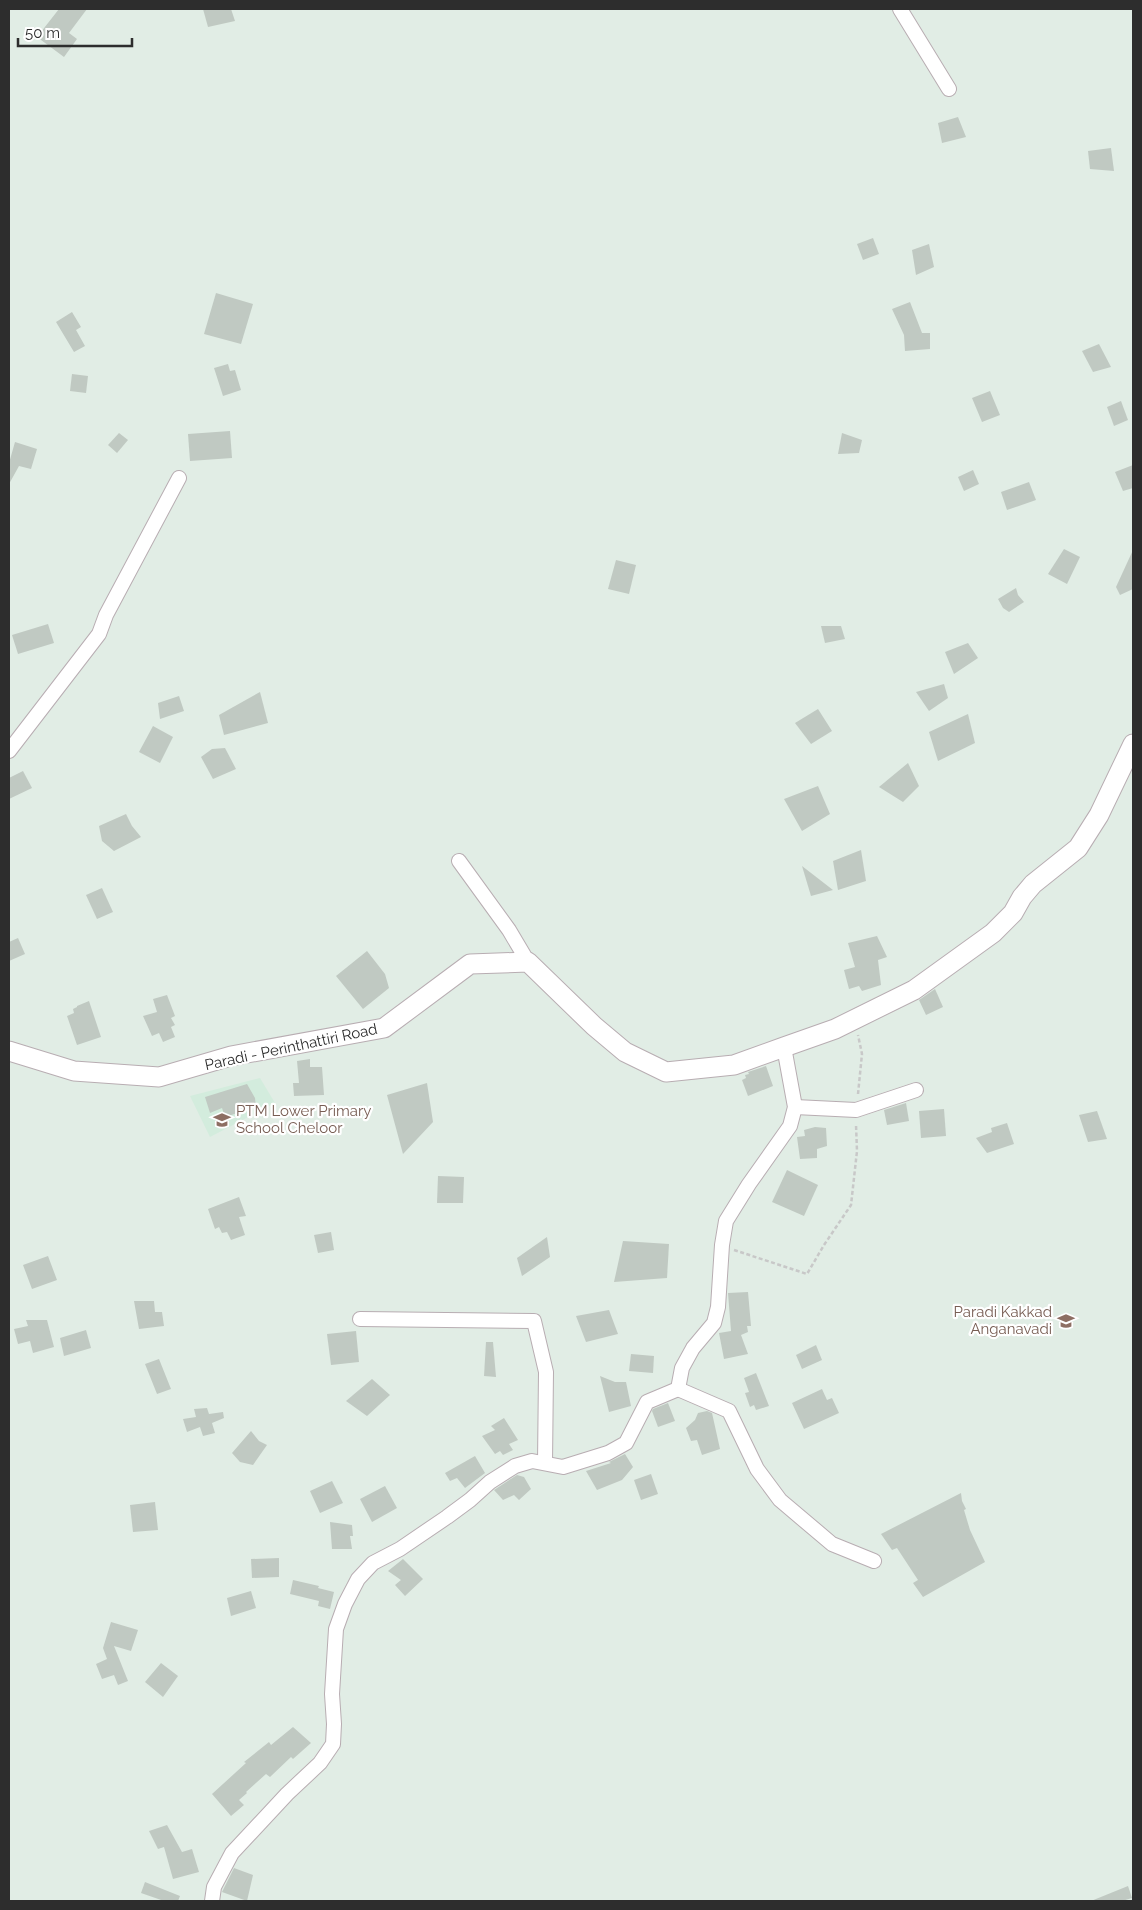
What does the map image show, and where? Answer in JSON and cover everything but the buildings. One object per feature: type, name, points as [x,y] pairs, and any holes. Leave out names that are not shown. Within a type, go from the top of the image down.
[{"type":"main road","points":[[528,962],[594,1026],[625,1052],[666,1072],[734,1065],[835,1029],[914,990],[993,933],[1014,914],[1022,896],[1033,884],[1078,848],[1099,815],[1133,744]]},
{"type":"main road","name":"Paradi - Perinthattiri Road","points":[[9,1051],[74,1071],[159,1077],[231,1056],[384,1028],[470,964],[528,962]]},
{"type":"street","points":[[900,9],[949,89]]},
{"type":"street","points":[[9,752],[99,634],[106,614],[179,478]]},
{"type":"street","points":[[459,861],[509,930],[528,962]]},
{"type":"street","points":[[678,1388],[682,1368],[692,1348],[714,1323],[718,1307],[722,1245],[726,1221],[749,1184],[790,1126],[795,1107],[784,1047]]},
{"type":"street","points":[[795,1107],[856,1110],[916,1090]]},
{"type":"street","points":[[360,1319],[534,1321],[546,1372],[545,1463]]},
{"type":"street","points":[[212,1901],[214,1887],[232,1853],[287,1794],[320,1763],[333,1744],[332,1694],[336,1629],[345,1604],[358,1579],[373,1563],[400,1549],[470,1500],[490,1482],[516,1466],[532,1462],[563,1467],[608,1453],[626,1443],[648,1402],[678,1388],[728,1411],[757,1469],[780,1500],[832,1544],[874,1561]]},
{"type":"path","points":[[722,1245],[807,1274],[851,1205],[857,1151],[856,1110],[862,1054],[855,1019]]},
{"type":"shaded area","name":"PTM Lower Primary School Cheloor","points":[[260,1078],[275,1103],[210,1137],[190,1096]]},
{"type":"place","name":"PTM Lower Primary School Cheloor","points":[[222,1120]]},
{"type":"place","name":"Paradi Kakkad Anganavadi","points":[[1066,1321]]}]
